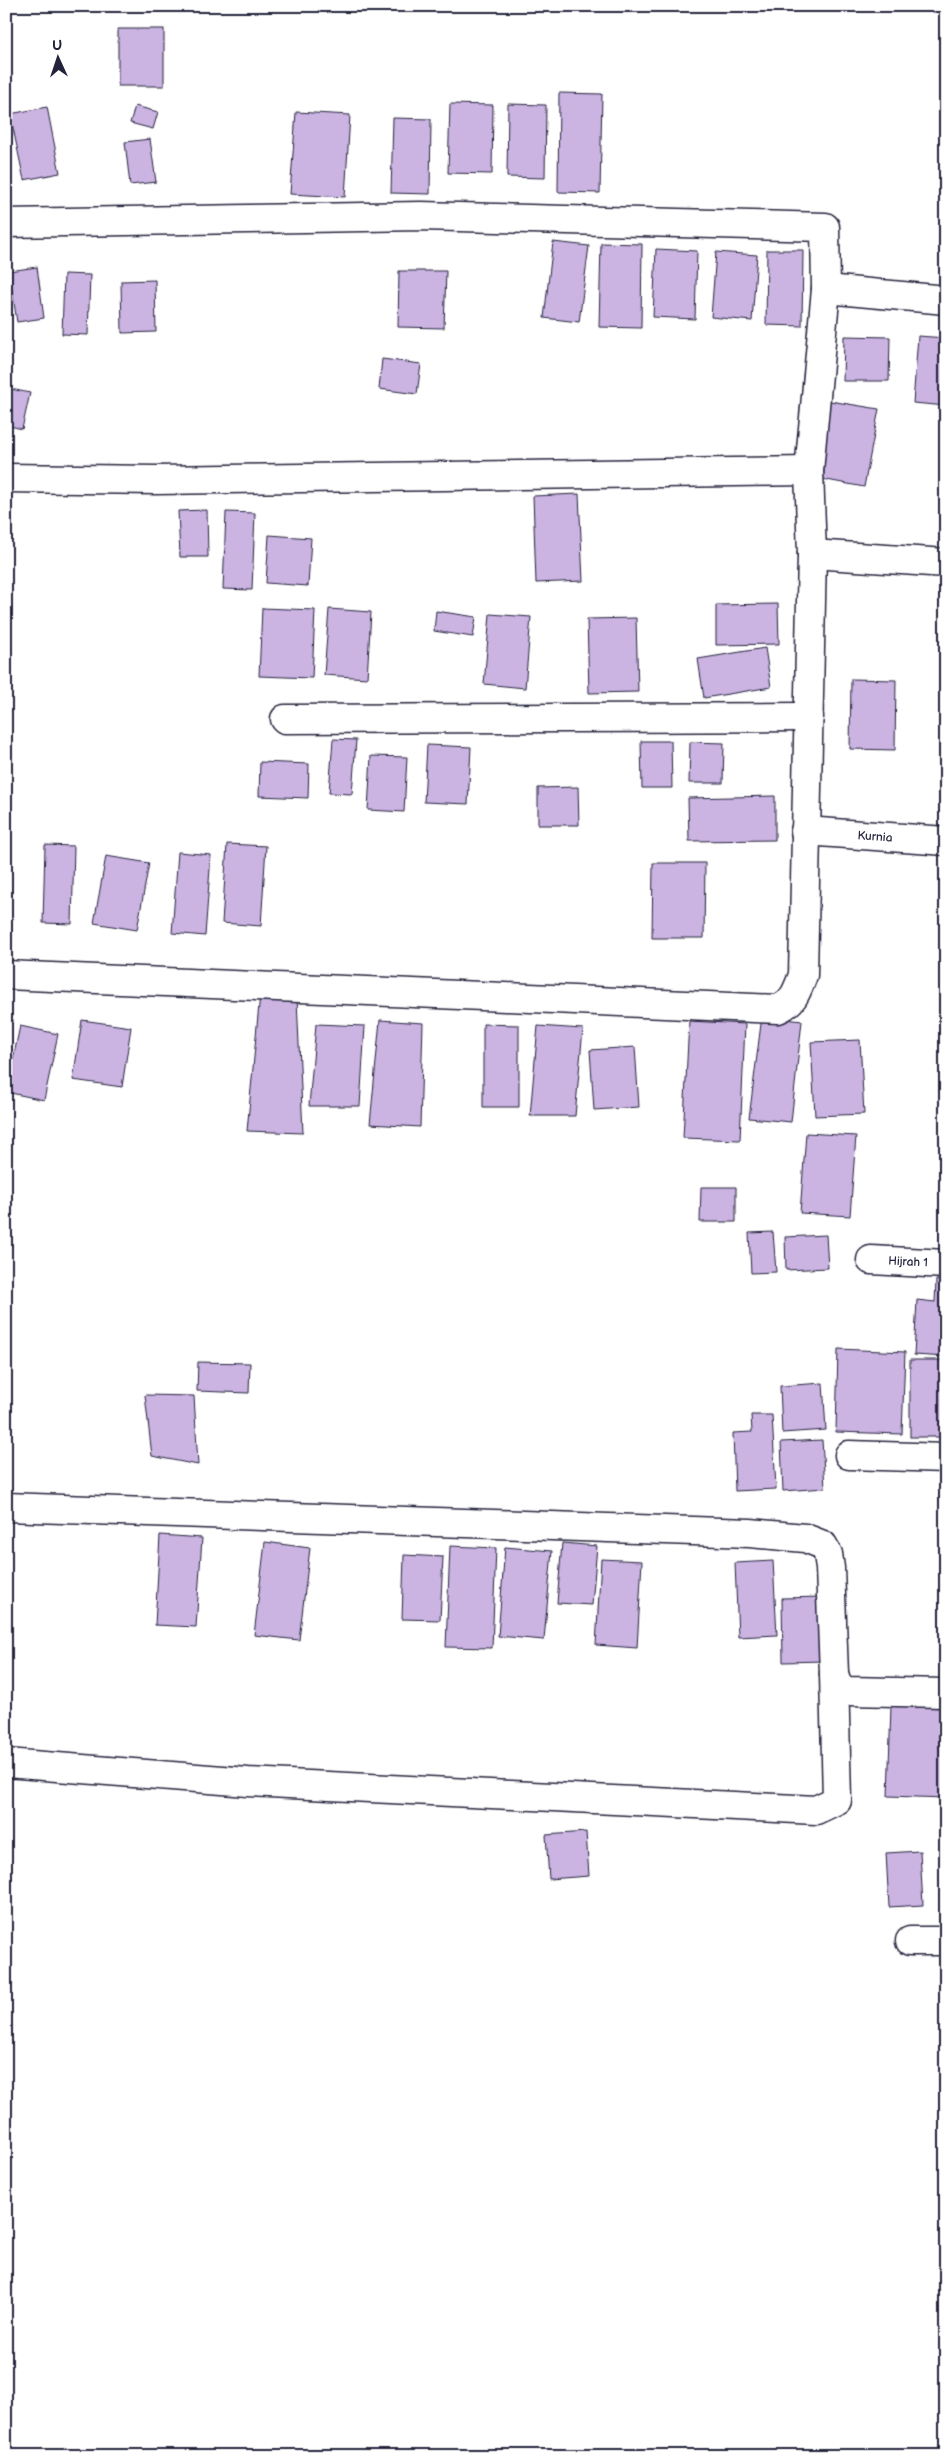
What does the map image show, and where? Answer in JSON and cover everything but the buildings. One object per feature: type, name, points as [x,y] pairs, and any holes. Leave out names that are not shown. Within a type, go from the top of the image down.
[{"type":"street","points":[[6,223],[421,216],[825,227],[826,289],[809,471],[812,554],[803,975],[796,994],[789,1005],[778,1010],[6,975]]},
{"type":"street","points":[[826,289],[946,300]]},
{"type":"street","points":[[6,478],[156,480],[809,471]]},
{"type":"street","points":[[812,554],[946,563]]},
{"type":"street","points":[[285,719],[809,717]]},
{"type":"street","name":"Kurnia","points":[[805,831],[946,841]]},
{"type":"street","name":"Hijrah 1","points":[[871,1260],[946,1264]]},
{"type":"street","points":[[850,1456],[946,1458]]},
{"type":"street","points":[[6,1507],[750,1534],[804,1538],[823,1545],[828,1554],[838,1800],[816,1810],[248,1782],[6,1763]]},
{"type":"street","points":[[834,1674],[838,1686],[847,1691],[946,1693]]},
{"type":"street","points":[[910,1941],[946,1941]]}]
